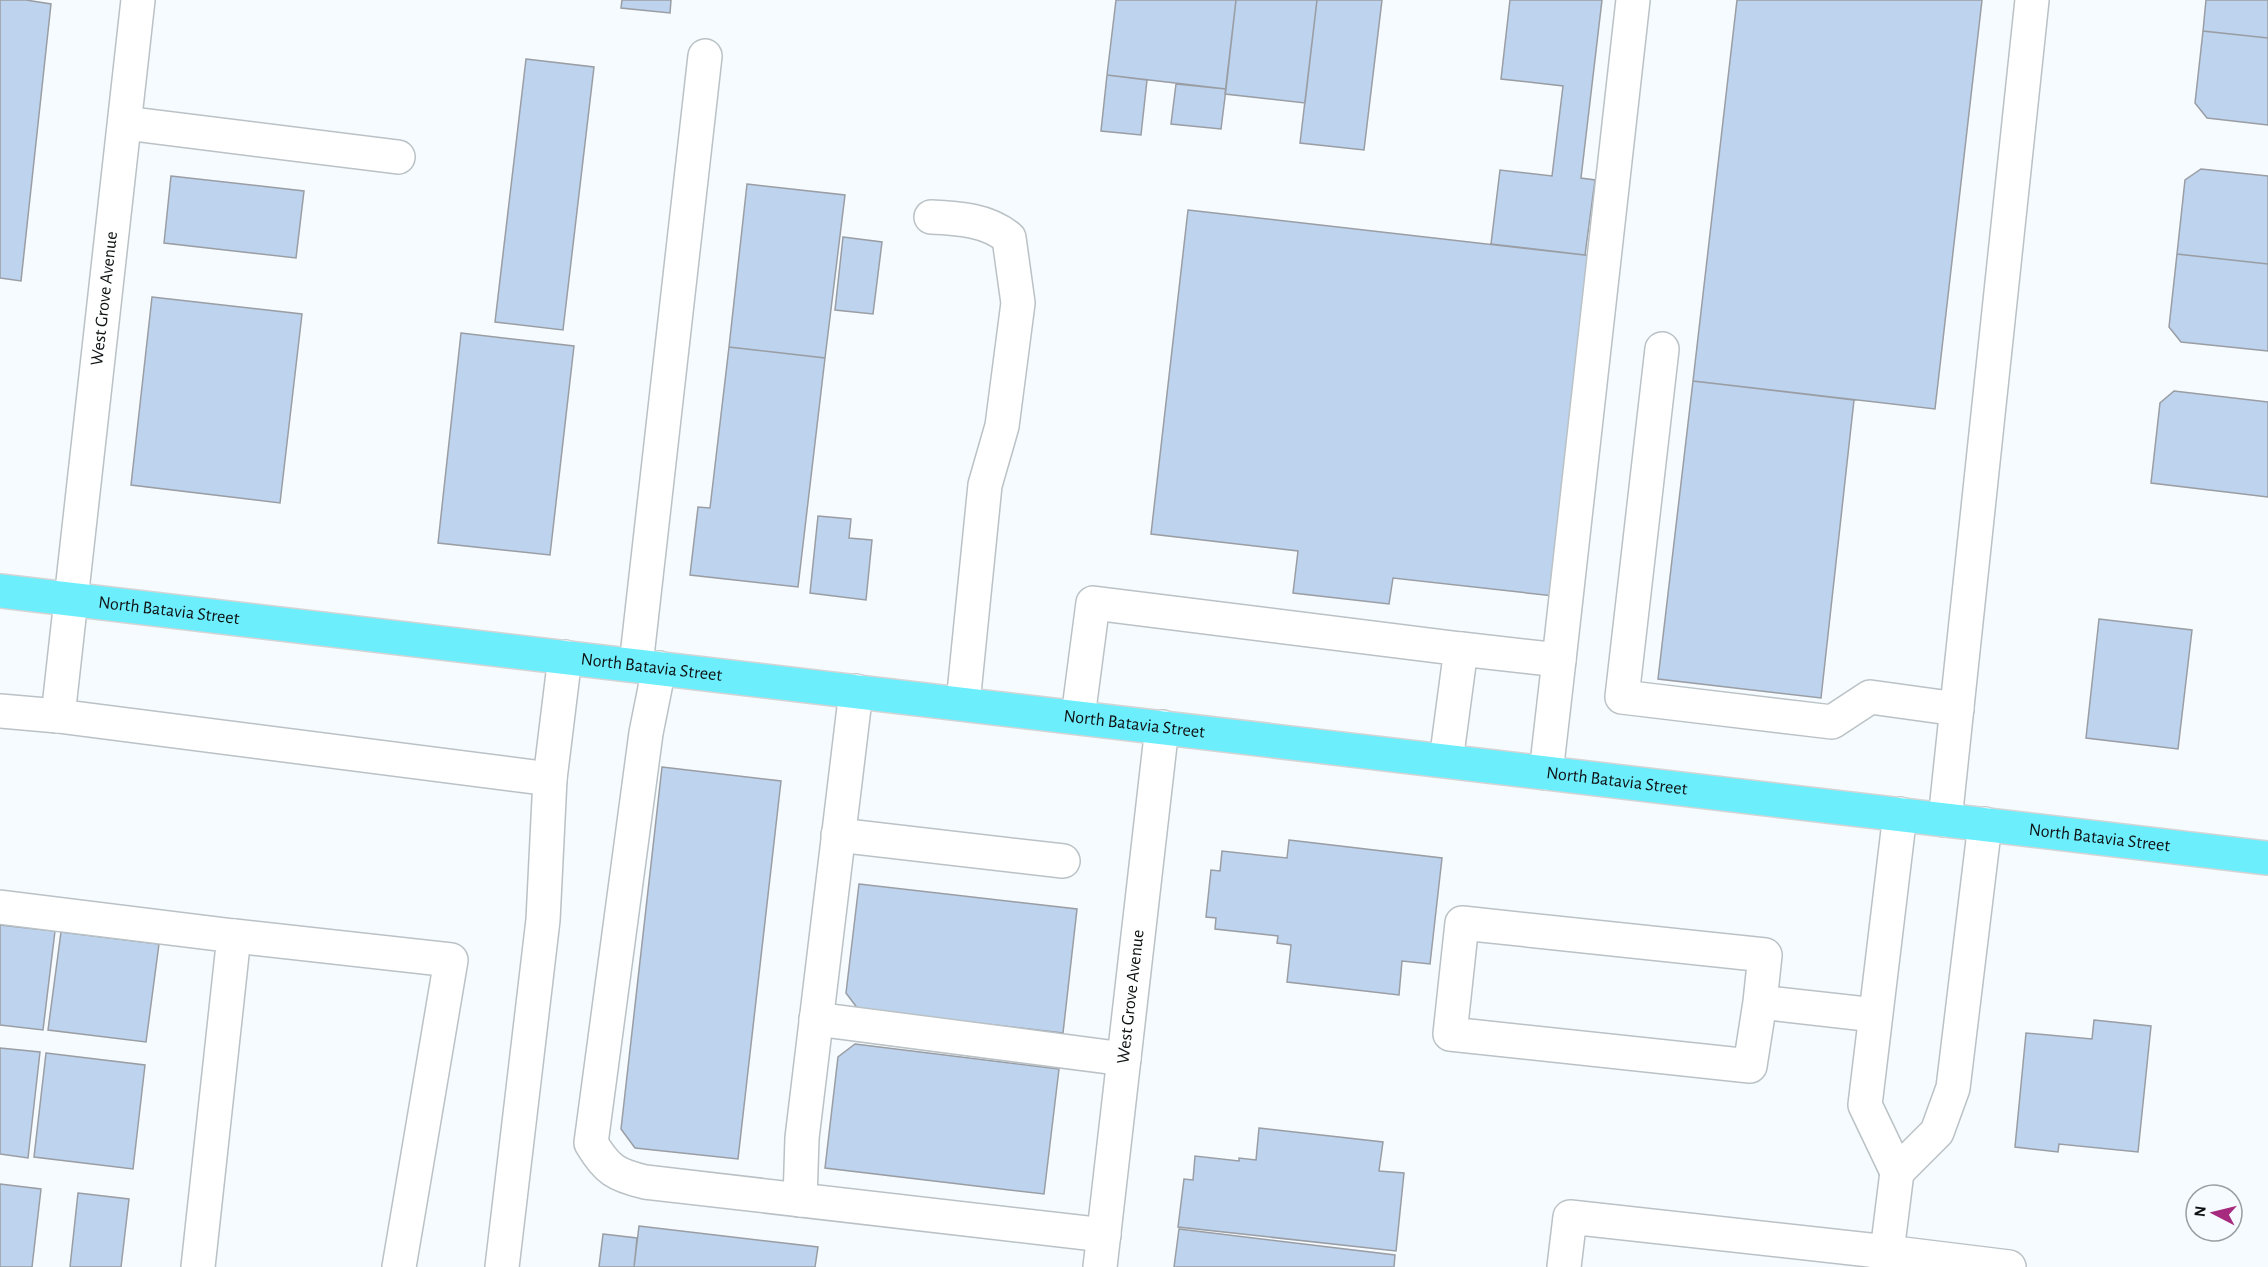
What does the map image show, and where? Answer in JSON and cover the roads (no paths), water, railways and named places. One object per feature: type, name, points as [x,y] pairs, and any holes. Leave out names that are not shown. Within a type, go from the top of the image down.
[{"type":"main road","name":"North Batavia Street","points":[[0,591],[2268,858]]},
{"type":"street","name":"West Grove Avenue","points":[[58,716],[138,0]]},
{"type":"street","points":[[1546,773],[1633,0]]},
{"type":"street","points":[[1945,820],[2032,0]]},
{"type":"street","points":[[705,56],[647,667],[646,733],[591,1143],[602,1161],[618,1175],[645,1182],[1104,1235]]},
{"type":"street","points":[[124,123],[398,156]]},
{"type":"street","points":[[931,217],[957,218],[998,228],[1009,238],[1018,303],[1002,426],[985,485],[963,704]]},
{"type":"street","points":[[1662,349],[1622,697],[1832,722],[1870,697],[1957,709]]},
{"type":"street","points":[[1078,717],[1093,603],[1558,660]]},
{"type":"street","points":[[1446,761],[1461,649]]},
{"type":"street","points":[[502,1267],[543,920],[550,779],[565,657]]},
{"type":"street","points":[[800,1200],[802,1138],[856,691]]},
{"type":"street","points":[[0,711],[58,716],[550,779]]},
{"type":"street","name":"West Grove Avenue","points":[[1100,1267],[1162,727]]},
{"type":"street","points":[[1886,1259],[1897,1172],[1865,1105],[1900,814]]},
{"type":"street","points":[[1897,1172],[1937,1132],[1953,1088],[1985,824]]},
{"type":"street","points":[[838,835],[1063,861]]},
{"type":"street","points":[[0,907],[451,960],[399,1267]]},
{"type":"street","points":[[1462,923],[1765,955],[1760,1002],[1750,1066],[1450,1034],[1462,923]]},
{"type":"street","points":[[198,1267],[234,936]]},
{"type":"street","points":[[1760,1002],[1875,1015]]},
{"type":"street","points":[[816,1019],[1124,1059]]},
{"type":"street","points":[[1564,1267],[1570,1217],[1886,1259],[1997,1266]]}]
